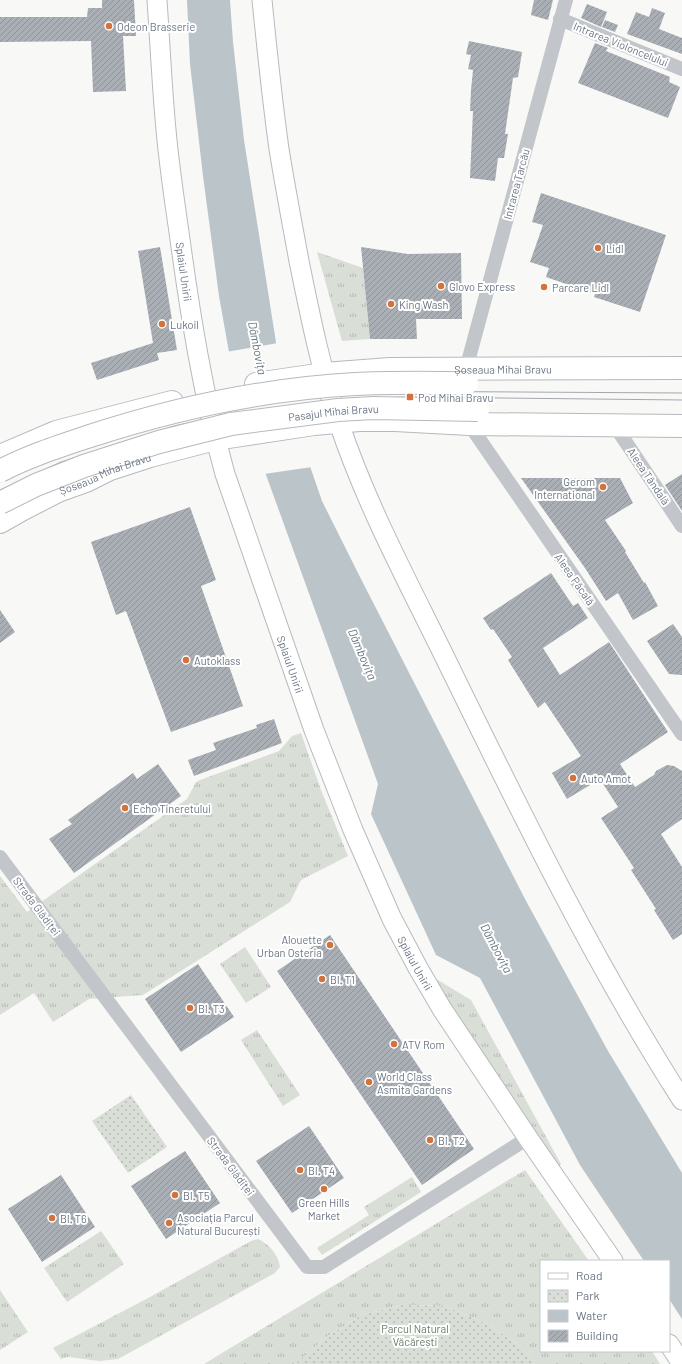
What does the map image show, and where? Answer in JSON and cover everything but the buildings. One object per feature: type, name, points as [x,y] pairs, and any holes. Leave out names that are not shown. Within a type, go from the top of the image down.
[{"type":"main road","name":"Splaiul Unirii","points":[[158,0],[166,130],[171,172],[190,312],[205,394],[215,439],[225,474],[314,730],[353,830],[373,876],[418,968],[442,1009],[528,1138],[612,1260]]},
{"type":"main road","points":[[262,0],[280,156],[303,281],[324,374],[338,422],[362,484],[492,753],[558,883],[625,1007],[682,1100]]},
{"type":"main road","name":"Șoseaua Mihai Bravu","points":[[205,394],[232,388],[324,374],[390,369],[682,368]]},
{"type":"main road","points":[[0,471],[52,448],[151,417],[226,400],[307,388],[368,384],[682,383]]},
{"type":"main road","points":[[0,456],[56,432],[205,394]]},
{"type":"main road","name":"Pasajul Mihai Bravu","points":[[0,504],[61,474],[159,442],[231,424],[312,412],[358,408],[682,412]]},
{"type":"main road","points":[[338,422],[395,420],[469,424],[682,426]]},
{"type":"main road","name":"Șoseaua Mihai Bravu","points":[[0,522],[39,500],[110,469],[150,456],[215,439],[314,424],[338,422]]},
{"type":"main road","points":[[670,1346],[682,1364]]},
{"type":"street","name":"Intrarea Tarcău","points":[[466,369],[566,0]]},
{"type":"street","name":"Intrarea Violoncelului","points":[[560,19],[682,69]]},
{"type":"street","name":"Aleea Păcală","points":[[469,424],[682,734]]},
{"type":"street","name":"Aleea Tândală","points":[[616,426],[682,526]]},
{"type":"street","name":"Strada Glădiței","points":[[0,857],[307,1267],[324,1267],[528,1138]]},
{"type":"green space","points":[[317,252],[363,268],[370,339],[342,341]]},
{"type":"green space","points":[[301,733],[321,790],[348,856],[301,880],[290,902],[143,995],[89,999],[53,1022],[34,993],[0,1015],[0,876],[27,912],[187,799],[196,782],[279,751],[292,736]]},
{"type":"green space","points":[[245,947],[271,987],[246,1003],[220,964]]},
{"type":"green space","points":[[418,968],[471,1000],[561,1164],[551,1171]]},
{"type":"green space","points":[[257,1030],[300,1095],[283,1106],[241,1040]]},
{"type":"green space","points":[[131,1095],[167,1147],[128,1173],[92,1121]]},
{"type":"green space","points":[[525,1170],[588,1260],[540,1260],[540,1352],[653,1352],[660,1364],[535,1364],[521,1346],[487,1324],[445,1306],[403,1305],[362,1315],[328,1336],[295,1364],[204,1364]]},
{"type":"green space","points":[[412,1177],[421,1192],[322,1255],[317,1248],[369,1215],[364,1207]]},
{"type":"green space","points":[[101,1231],[124,1264],[67,1302],[44,1268]]},
{"type":"green space","points":[[258,1239],[269,1247],[279,1262],[280,1267],[275,1273],[118,1359],[99,1361],[68,1357],[61,1359],[53,1348],[150,1297],[251,1241]]},
{"type":"green space","points":[[0,1290],[28,1332],[0,1350]]},
{"type":"green space","name":"Parcul Natural Văcărești","points":[[403,1305],[445,1306],[487,1324],[521,1346],[535,1364],[295,1364],[328,1336],[362,1315]]},
{"type":"water","name":"Dâmbovița","points":[[187,0],[230,0],[244,140],[278,355],[303,446],[322,501],[525,899],[608,1051],[682,1173],[682,1319],[670,1301],[670,1260],[643,1260],[580,1165],[480,978],[436,955],[371,814],[378,784],[261,461],[232,369],[219,296],[190,64]]},
{"type":"pier","points":[[278,343],[279,354],[312,467],[264,474],[230,370],[226,352]]},
{"type":"tram line","points":[[0,482],[85,446],[130,432],[174,420],[265,402],[357,391],[682,393]]},
{"type":"tram line","points":[[0,490],[61,462],[174,426],[211,418],[308,403],[357,398],[410,397],[682,400]]},
{"type":"place","name":"Odeon Brasserie","points":[[109,26]]},
{"type":"place","name":"Lidl","points":[[598,248]]},
{"type":"place","name":"Glovo Express","points":[[441,286]]},
{"type":"place","name":"Parcare Lidl","points":[[544,287]]},
{"type":"place","name":"King Wash","points":[[391,304]]},
{"type":"place","name":"Lukoil","points":[[162,324]]},
{"type":"place","name":"Pod Mihai Bravu","points":[[410,397]]},
{"type":"place","name":"Gerom International","points":[[603,487]]},
{"type":"place","name":"Autoklass","points":[[186,660]]},
{"type":"place","name":"Auto Amot","points":[[573,778]]},
{"type":"place","name":"Echo Tineretului","points":[[125,808]]},
{"type":"place","name":"Alouette Urban Osteria","points":[[330,945]]},
{"type":"place","name":"Bl. T1","points":[[322,979]]},
{"type":"place","name":"Bl. T3","points":[[190,1008]]},
{"type":"place","name":"ATV Rom","points":[[394,1044]]},
{"type":"place","name":"World Class Asmita Gardens","points":[[369,1082]]},
{"type":"place","name":"Bl. T2","points":[[430,1140]]},
{"type":"place","name":"Bl. T4","points":[[300,1170]]},
{"type":"place","name":"Green Hills Market","points":[[324,1189]]},
{"type":"place","name":"Bl. T5","points":[[175,1195]]},
{"type":"place","name":"Bl. T6","points":[[52,1218]]},
{"type":"place","name":"Asociația Parcul Natural București","points":[[169,1223]]}]
